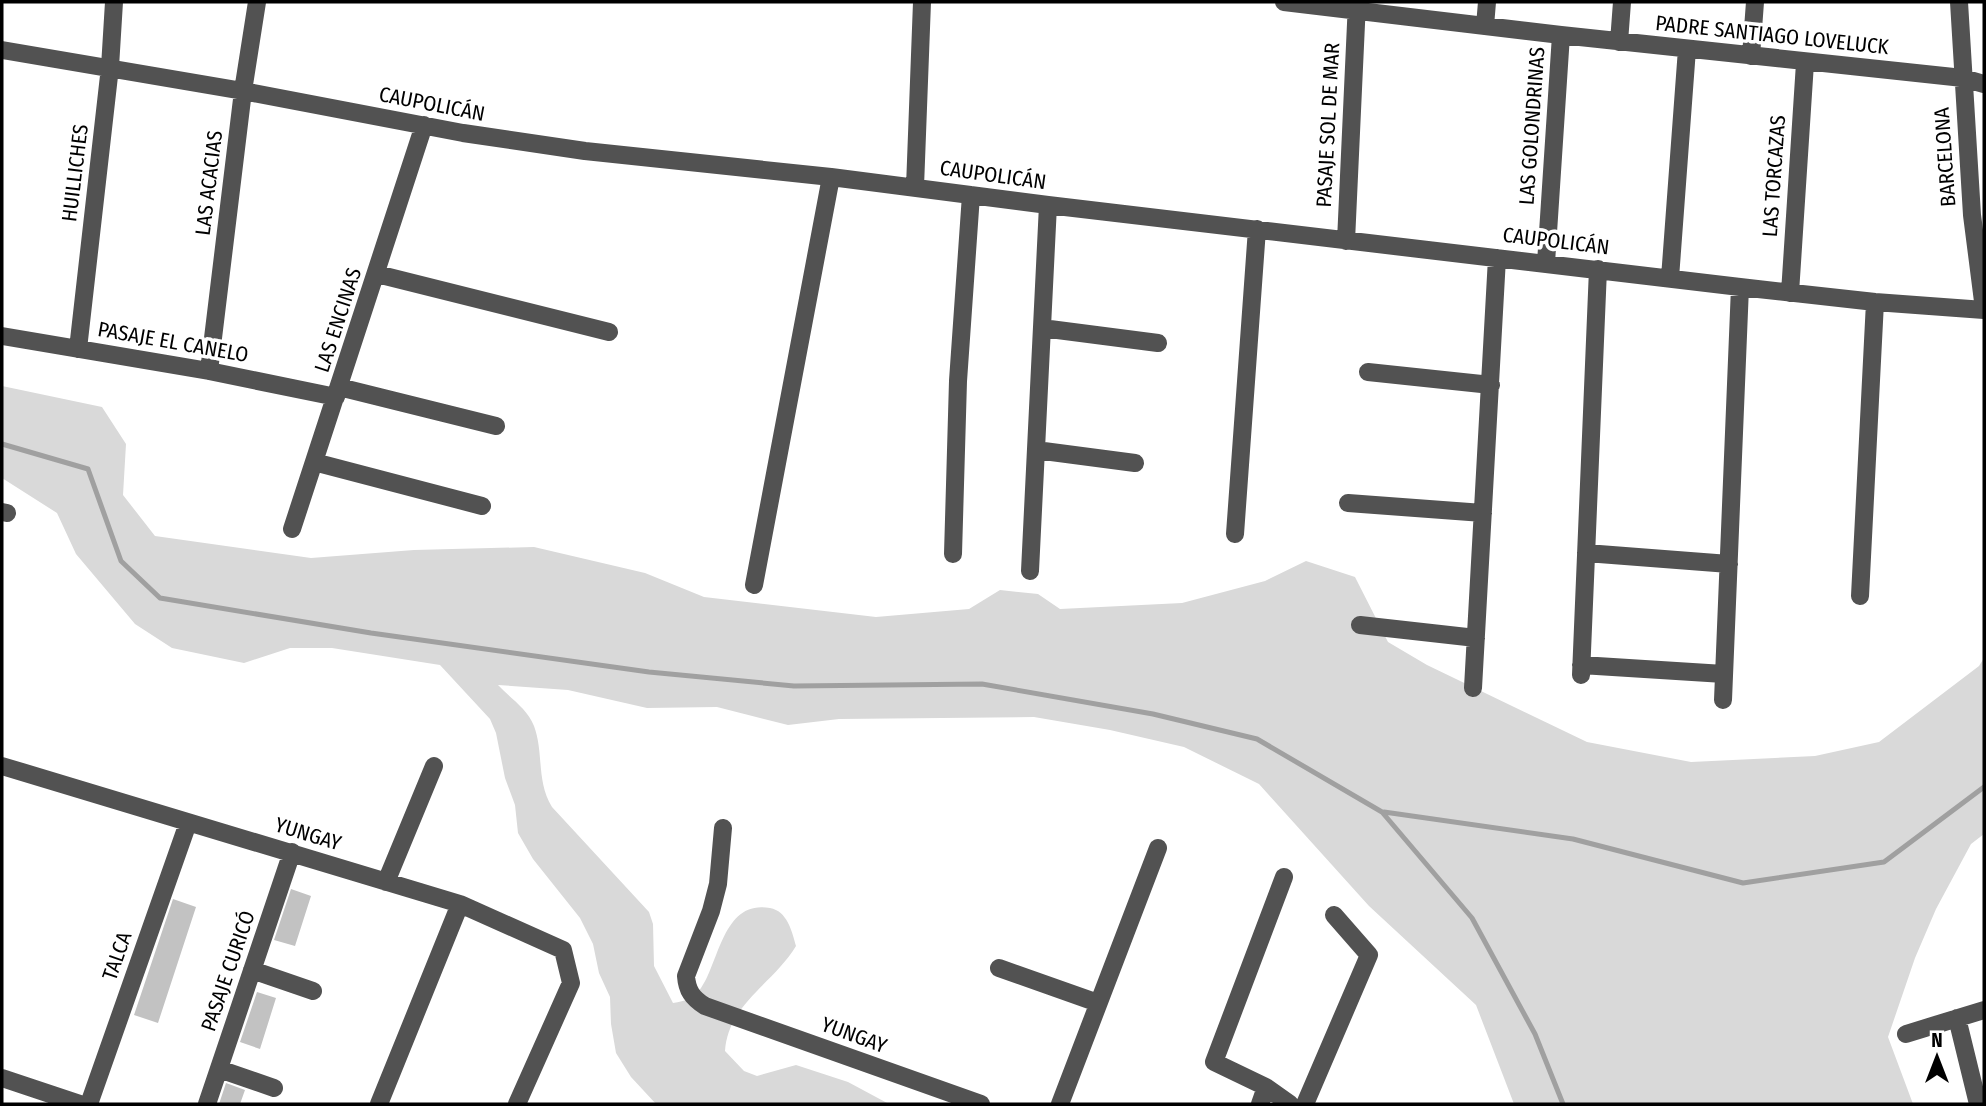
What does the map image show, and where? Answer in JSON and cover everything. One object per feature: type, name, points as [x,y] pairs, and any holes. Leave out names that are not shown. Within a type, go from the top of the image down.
[{"type":"street","name":"HUILLICHES","points":[[78,349],[110,67],[114,2]]},
{"type":"street","name":"LAS ACACIAS","points":[[209,371],[243,91],[257,2]]},
{"type":"street","points":[[915,187],[922,2]]},
{"type":"street","name":"PADRE SANTIAGO LOVELUCK","points":[[1284,2],[1357,6],[1485,26],[1963,78],[1984,84]]},
{"type":"street","points":[[1485,26],[1487,2]]},
{"type":"street","points":[[1619,41],[1622,2]]},
{"type":"street","points":[[1751,56],[1755,2]]},
{"type":"street","name":"BARCELONA","points":[[1959,2],[1972,215],[1984,309]]},
{"type":"street","name":"PASAJE SOL DE MAR","points":[[1346,241],[1357,6]]},
{"type":"street","name":"LAS GOLONDRINAS","points":[[1546,263],[1561,35]]},
{"type":"street","points":[[1670,278],[1686,49]]},
{"type":"street","name":"CAUPOLICÁN","points":[[2,50],[585,152],[831,177],[1790,293],[1984,309]]},
{"type":"street","name":"LAS TORCAZAS","points":[[1790,293],[1805,62]]},
{"type":"street","name":"LAS ENCINAS","points":[[292,529],[424,125]]},
{"type":"street","points":[[754,585],[831,177]]},
{"type":"street","points":[[953,554],[958,381],[971,195]]},
{"type":"street","points":[[1030,571],[1048,205]]},
{"type":"street","points":[[1235,534],[1257,229]]},
{"type":"street","points":[[1473,688],[1497,257]]},
{"type":"street","points":[[1598,269],[1581,670],[1724,674]]},
{"type":"street","points":[[377,274],[608,332]]},
{"type":"street","points":[[1723,700],[1740,287]]},
{"type":"street","points":[[1860,596],[1875,302]]},
{"type":"street","points":[[1042,328],[1158,343]]},
{"type":"street","name":"PASAJE EL CANELO","points":[[2,336],[338,392],[496,426]]},
{"type":"street","points":[[1368,372],[1491,385]]},
{"type":"street","points":[[1036,450],[1135,463]]},
{"type":"street","points":[[314,462],[482,506]]},
{"type":"street","points":[[1348,503],[1483,513]]},
{"type":"street","points":[[1587,554],[1729,564]]},
{"type":"street","points":[[1360,625],[1476,638]]},
{"type":"street","name":"YUNGAY","points":[[2,766],[460,904],[563,950],[571,983],[517,1104]]},
{"type":"street","points":[[386,882],[434,766]]},
{"type":"street","name":"TALCA","points":[[89,1104],[188,823]]},
{"type":"street","name":"YUNGAY","points":[[723,828],[722,856],[715,893],[704,931],[686,975],[692,997],[712,1008],[981,1104]]},
{"type":"street","points":[[1060,1104],[1158,848]]},
{"type":"street","name":"PASAJE CURICÓ","points":[[207,1104],[292,852]]},
{"type":"street","points":[[1284,877],[1213,1062],[1266,1087],[1290,1104]]},
{"type":"street","points":[[379,1104],[460,904]]},
{"type":"street","points":[[1305,1104],[1368,955],[1334,915]]},
{"type":"street","points":[[999,968],[1098,1003]]},
{"type":"street","points":[[252,970],[313,991]]},
{"type":"street","points":[[1906,1034],[1984,1010]]},
{"type":"street","points":[[1957,1018],[1978,1104]]},
{"type":"street","points":[[219,1069],[274,1088]]},
{"type":"street","points":[[2,1079],[80,1104]]},
{"type":"street","points":[[1260,1104],[1266,1087]]},
{"type":"shaded area","points":[[2,386],[102,407],[126,444],[123,495],[155,536],[311,558],[414,550],[534,547],[645,573],[704,597],[876,617],[969,609],[1000,590],[1038,594],[1060,609],[1182,603],[1265,581],[1306,561],[1355,577],[1388,642],[1427,665],[1587,742],[1691,762],[1815,756],[1879,742],[1979,666],[1984,658],[1984,834],[1971,844],[1936,909],[1915,958],[1888,1037],[1913,1104],[1514,1104],[1476,1005],[1369,906],[1259,784],[1184,747],[1110,730],[1034,717],[839,719],[788,725],[717,707],[647,708],[568,690],[498,685],[523,709],[534,726],[544,787],[552,807],[649,912],[653,924],[654,966],[673,1003],[689,999],[701,988],[725,935],[742,913],[754,908],[776,910],[788,922],[796,946],[734,1020],[725,1051],[744,1071],[757,1076],[796,1065],[848,1082],[889,1104],[656,1104],[631,1077],[616,1053],[610,997],[599,973],[593,944],[580,918],[533,859],[518,833],[515,805],[490,719],[440,665],[332,648],[290,648],[244,663],[172,648],[135,624],[76,554],[57,513],[2,478]]},
{"type":"building","points":[[291,889],[311,896],[295,946],[274,940]]},
{"type":"building","points":[[173,899],[196,907],[158,1023],[134,1015]]},
{"type":"building","points":[[257,992],[276,998],[260,1049],[240,1042]]},
{"type":"building","points":[[226,1083],[245,1090],[240,1104],[219,1104]]},
{"type":"waterway","points":[[2,444],[88,469],[121,561],[160,598],[371,633],[649,672],[794,686],[982,684],[1153,714],[1257,739],[1382,812],[1472,918],[1535,1034],[1563,1104]]},
{"type":"waterway","points":[[1384,812],[1573,839],[1743,883],[1884,862],[1984,787]]}]
